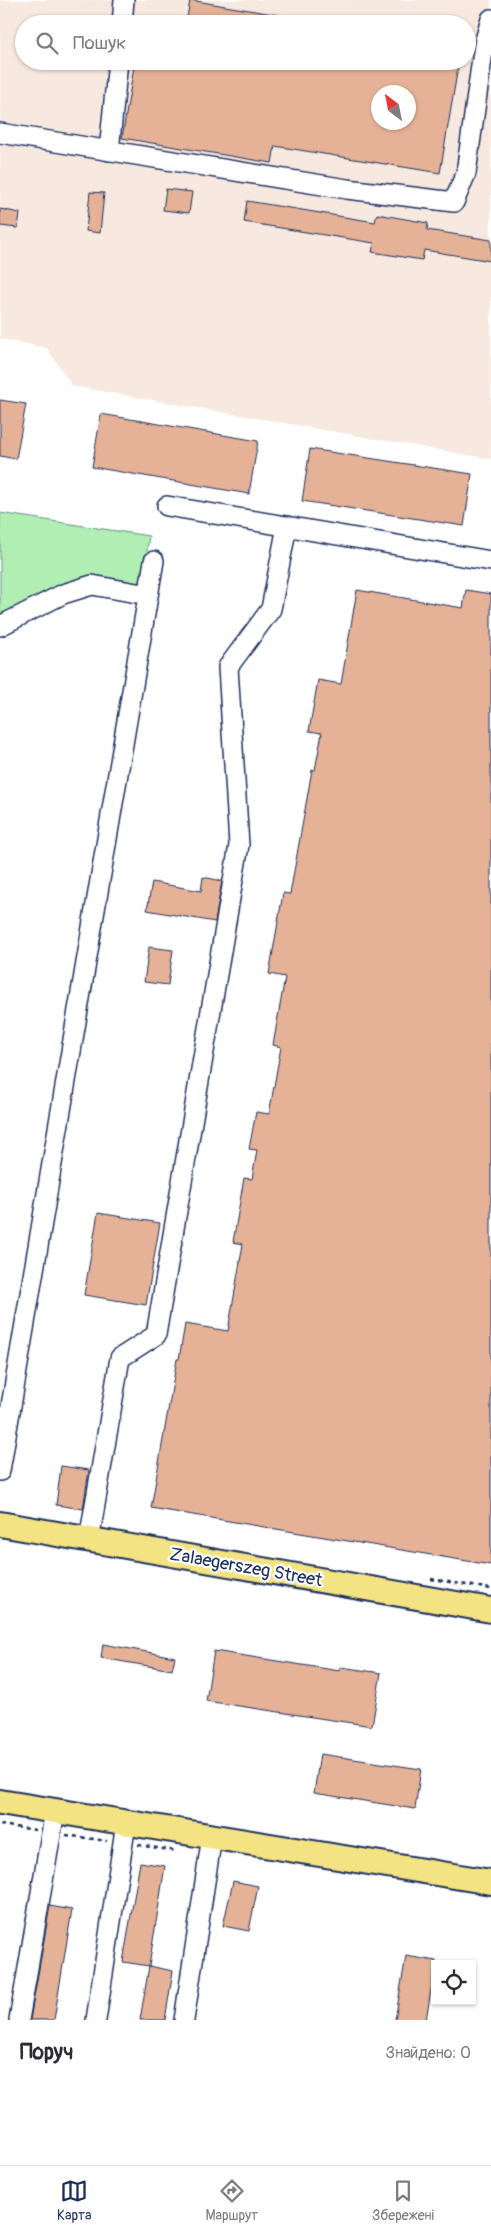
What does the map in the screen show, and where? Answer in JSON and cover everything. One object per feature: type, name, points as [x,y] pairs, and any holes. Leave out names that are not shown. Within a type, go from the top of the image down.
[{"type":"main road","name":"Zalaegerszeg Street","points":[[0,1524],[491,1610]]},
{"type":"main road","points":[[0,1802],[491,1882]]},
{"type":"lane","points":[[123,15],[124,0]]},
{"type":"lane","points":[[0,133],[347,189],[454,202],[466,173],[484,44],[491,19]]},
{"type":"lane","points":[[109,151],[117,70]]},
{"type":"lane","points":[[167,506],[491,561]]},
{"type":"lane","points":[[89,1540],[120,1358],[156,1335],[239,845],[228,667],[271,609],[288,526]]},
{"type":"lane","points":[[0,1471],[154,561]]},
{"type":"lane","points":[[0,626],[63,594],[92,585],[148,595]]},
{"type":"lane","points":[[18,2020],[55,1811]]},
{"type":"lane","points":[[96,2020],[126,1823]]},
{"type":"lane","points":[[184,2020],[212,1836]]},
{"type":"shaded area","points":[[0,0],[491,0],[491,459],[72,386],[47,348],[0,339]]},
{"type":"green space","points":[[0,513],[149,536],[142,587],[92,578],[57,586],[0,616]]},
{"type":"building","points":[[190,0],[278,15],[188,15]]},
{"type":"building","points":[[133,70],[457,70],[440,173],[275,146],[272,163],[122,138]]},
{"type":"building","points":[[166,189],[192,192],[189,213],[163,210]]},
{"type":"building","points":[[90,192],[104,193],[100,233],[86,231]]},
{"type":"building","points":[[247,201],[375,222],[377,214],[428,223],[427,230],[491,240],[491,261],[424,250],[422,260],[372,252],[374,243],[244,222]]},
{"type":"building","points":[[0,209],[20,213],[18,228],[0,226]]},
{"type":"building","points":[[0,400],[26,404],[16,459],[0,456]]},
{"type":"building","points":[[101,414],[258,441],[249,494],[92,467]]},
{"type":"building","points":[[310,449],[472,474],[464,526],[302,501]]},
{"type":"building","points":[[357,590],[463,608],[466,590],[491,594],[491,1565],[151,1508],[177,1359],[179,1359],[185,1324],[228,1331],[243,1244],[233,1242],[244,1178],[252,1179],[257,1150],[249,1149],[256,1112],[269,1114],[281,1047],[273,1045],[285,977],[269,974],[283,893],[290,894],[312,770],[315,770],[322,733],[309,731],[318,680],[341,684]]},
{"type":"building","points":[[203,877],[222,881],[215,922],[147,910],[152,882],[201,891]]},
{"type":"building","points":[[149,947],[173,950],[168,985],[144,982]]},
{"type":"building","points":[[98,1213],[160,1223],[146,1305],[84,1295]]},
{"type":"building","points":[[61,1466],[89,1470],[83,1509],[56,1505]]},
{"type":"building","points":[[103,1644],[175,1657],[172,1670],[101,1658]]},
{"type":"building","points":[[214,1651],[340,1671],[341,1667],[381,1673],[372,1726],[206,1701]]},
{"type":"building","points":[[320,1754],[421,1769],[415,1809],[314,1793]]},
{"type":"building","points":[[140,1862],[165,1866],[149,1966],[123,1962]]},
{"type":"building","points":[[233,1881],[258,1886],[249,1931],[223,1926]]},
{"type":"building","points":[[50,1906],[72,1910],[54,2020],[30,2020]]},
{"type":"building","points":[[406,1956],[431,1960],[431,1990],[426,2020],[395,2020]]},
{"type":"building","points":[[149,1966],[173,1971],[165,2020],[140,2020]]}]
